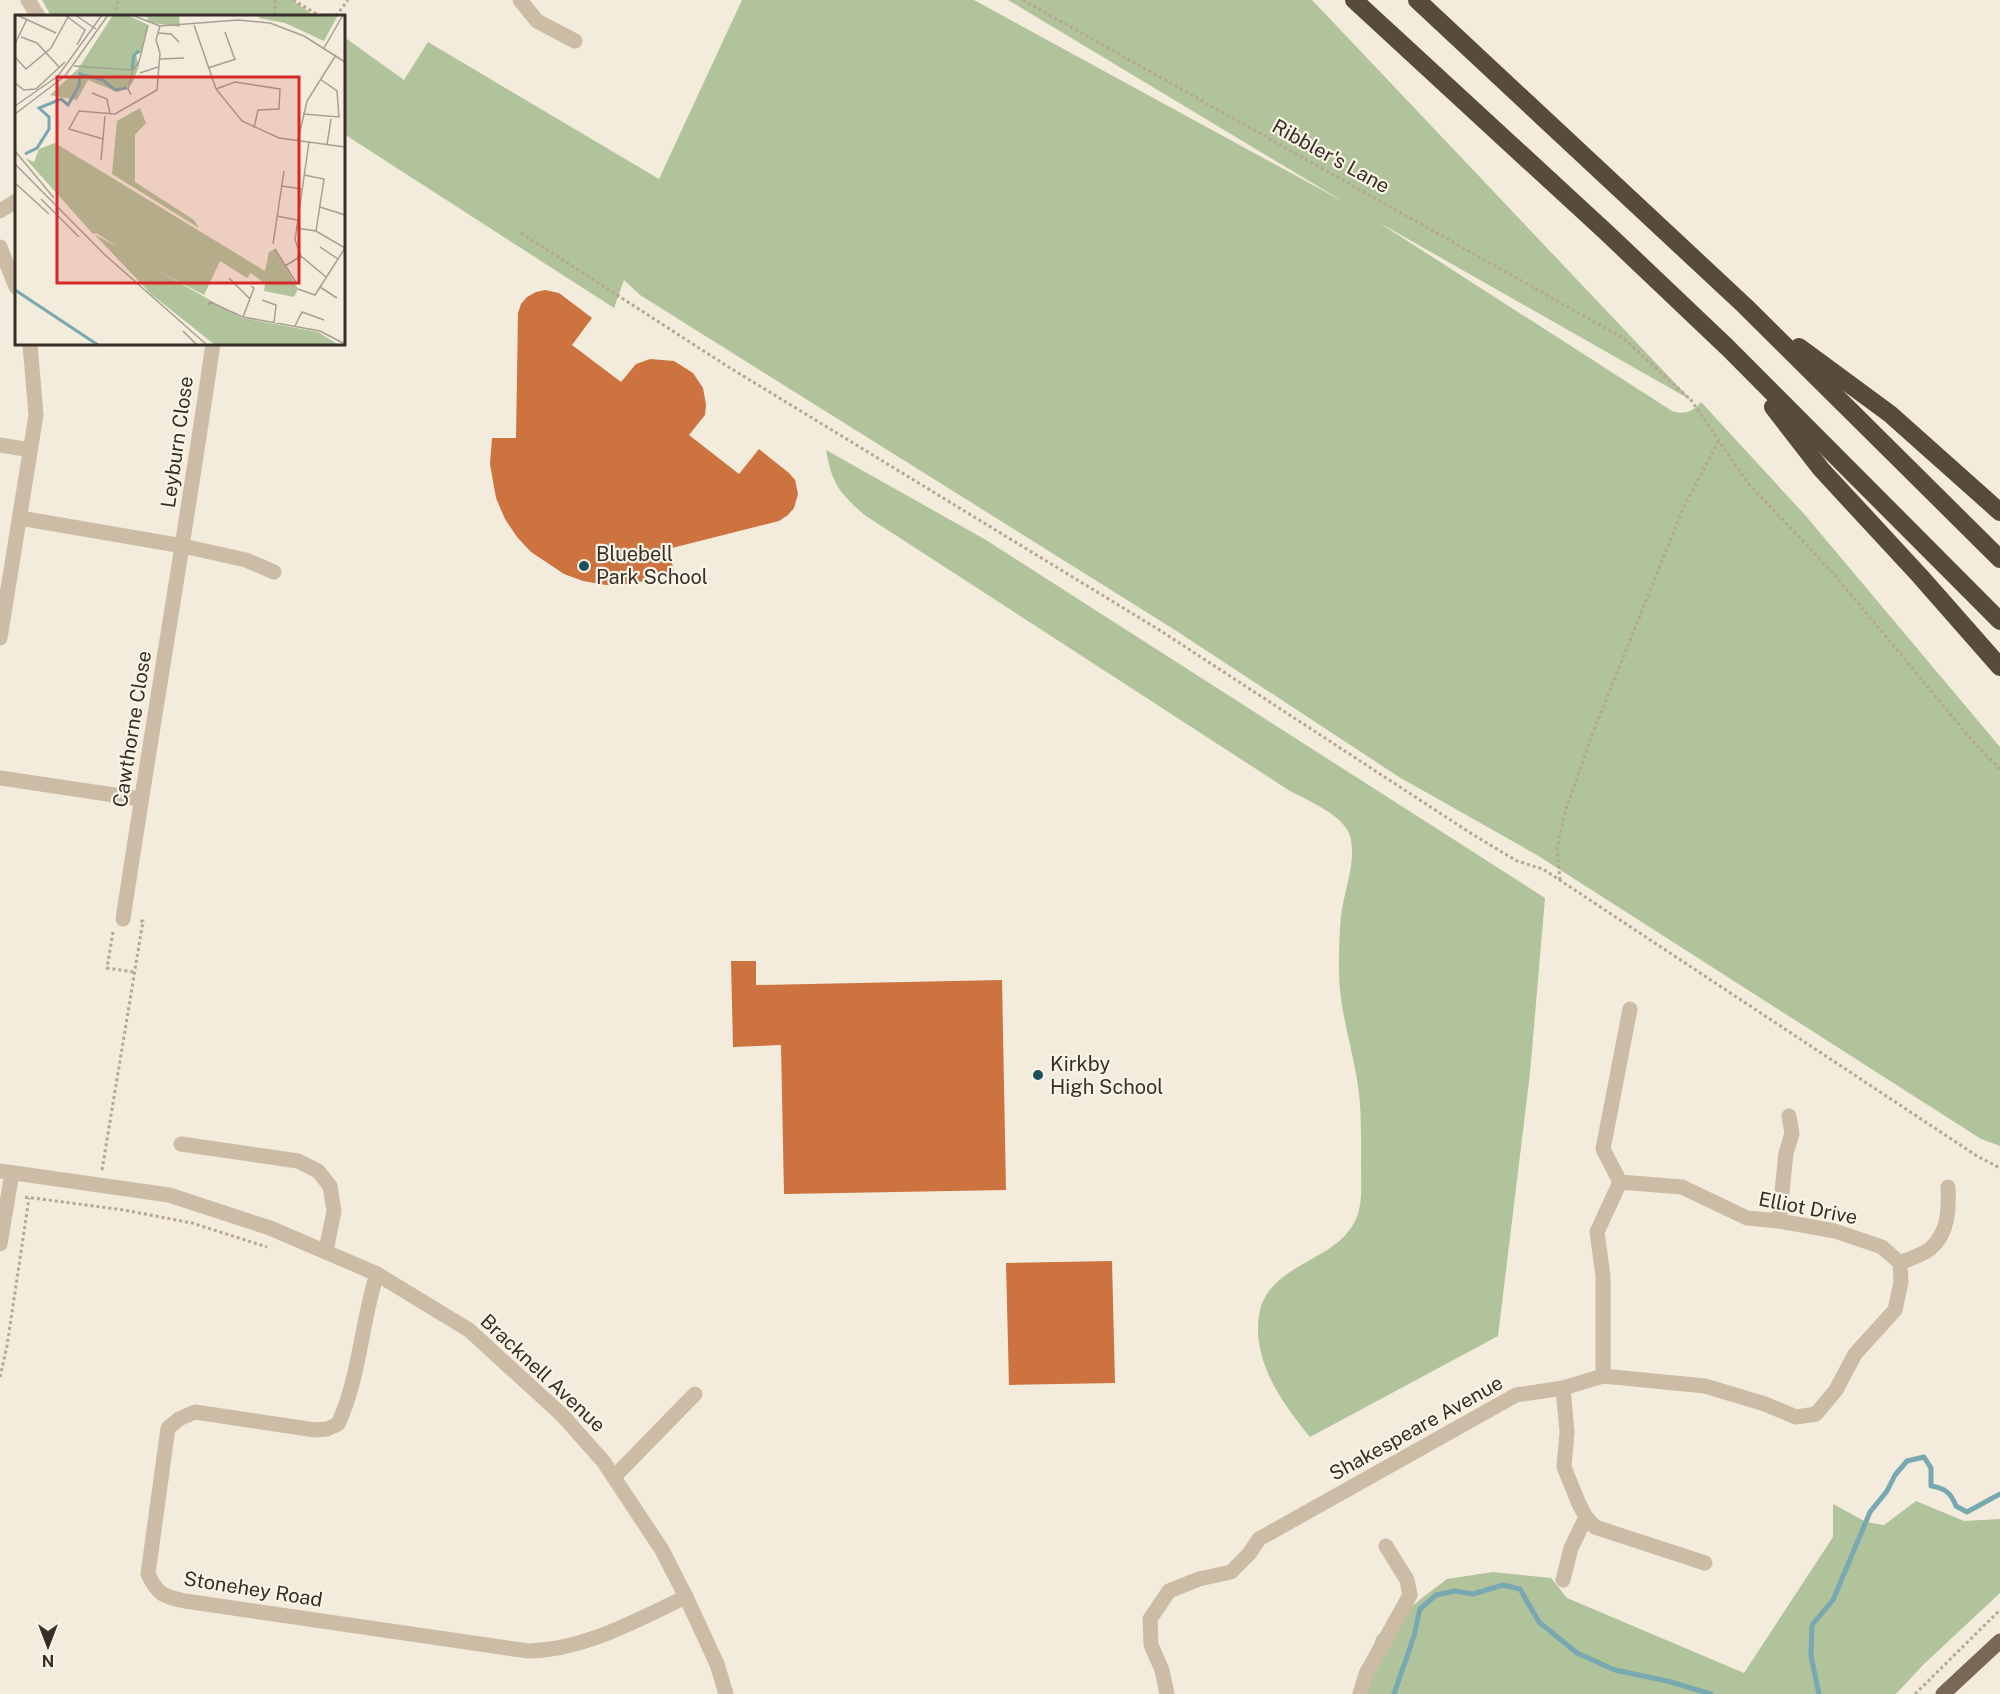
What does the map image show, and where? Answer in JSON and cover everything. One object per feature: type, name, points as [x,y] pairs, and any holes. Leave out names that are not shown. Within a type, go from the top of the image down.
[{"type":"highway","points":[[1354,0],[1728,348],[2000,621]]},
{"type":"highway","points":[[1417,0],[1745,306],[2000,559]]},
{"type":"highway","points":[[1745,306],[1890,414],[2000,512]]},
{"type":"highway","points":[[1728,348],[1821,469],[1920,576],[2000,668]]},
{"type":"main road","points":[[1943,1694],[2000,1641]]},
{"type":"street","points":[[28,0],[37,15]]},
{"type":"street","points":[[520,0],[537,21],[575,41]]},
{"type":"street","points":[[0,211],[15,202]]},
{"type":"street","points":[[0,247],[15,284]]},
{"type":"street","points":[[0,638],[36,415],[30,345]]},
{"type":"street","name":"Leyburn Close","points":[[183,546],[213,345]]},
{"type":"street","points":[[0,445],[30,450]]},
{"type":"street","points":[[20,518],[183,546],[246,560],[274,572]]},
{"type":"street","name":"Cawthorne Close","points":[[123,919],[183,546]]},
{"type":"street","points":[[0,778],[141,799]]},
{"type":"street","points":[[1603,1376],[1603,1276],[1597,1232],[1620,1182],[1603,1149],[1630,1009]]},
{"type":"street","points":[[1779,1221],[1786,1153],[1792,1134],[1789,1116]]},
{"type":"street","points":[[181,1144],[298,1161],[318,1171],[330,1186],[334,1211],[326,1251]]},
{"type":"street","points":[[0,1244],[8,1195],[6,1172]]},
{"type":"street","name":"Bracknell Avenue","points":[[6,1172],[169,1194],[270,1228],[377,1274],[469,1330],[562,1415],[603,1461],[662,1550],[717,1664],[726,1694]]},
{"type":"street","name":"Elliot Drive","points":[[1620,1182],[1682,1187],[1748,1218],[1779,1221],[1844,1234],[1882,1247],[1900,1263]]},
{"type":"street","points":[[1900,1263],[1930,1248],[1941,1234],[1949,1214],[1948,1187]]},
{"type":"street","name":"Shakespeare Avenue","points":[[1167,1694],[1162,1670],[1151,1645],[1150,1619],[1169,1591],[1199,1579],[1231,1572],[1249,1554],[1259,1539],[1516,1395],[1563,1388],[1603,1376],[1705,1386],[1765,1404],[1796,1417],[1816,1414],[1836,1390],[1855,1354],[1895,1310],[1902,1282],[1900,1263]]},
{"type":"street","name":"Stonehey Road","points":[[377,1274],[369,1299],[348,1404],[338,1424],[327,1429],[315,1430],[195,1412],[179,1419],[168,1428],[148,1574],[159,1593],[171,1599],[528,1651],[550,1651],[594,1639],[686,1597]]},
{"type":"street","points":[[1563,1388],[1567,1432],[1564,1467],[1586,1517],[1595,1527],[1705,1563]]},
{"type":"street","points":[[614,1477],[694,1394]]},
{"type":"street","points":[[1563,1580],[1571,1548],[1586,1517]]},
{"type":"street","points":[[1360,1694],[1366,1674],[1410,1595],[1407,1580],[1386,1546]]},
{"type":"path","points":[[115,15],[118,0]]},
{"type":"path","points":[[293,0],[318,15]]},
{"type":"path","points":[[337,15],[348,0]]},
{"type":"path","name":"Ribbler's Lane","points":[[1023,0],[1623,338],[1690,400],[1747,482],[1833,573],[1976,745],[2000,769]]},
{"type":"path","points":[[521,233],[727,366],[1161,631],[1472,834],[1517,861],[1543,869],[1977,1156],[2000,1168]]},
{"type":"path","points":[[1560,880],[1557,849],[1565,812],[1592,735],[1682,511],[1719,440]]},
{"type":"path","points":[[100,1185],[143,921],[115,918],[107,968],[134,972]]},
{"type":"path","points":[[0,1377],[7,1346],[32,1176]]},
{"type":"path","points":[[8,1195],[124,1210],[192,1223],[267,1247]]},
{"type":"path","points":[[1915,1694],[2000,1610]]},
{"type":"green space","points":[[42,0],[292,0],[314,15],[50,15]]},
{"type":"green space","points":[[742,0],[974,0],[1344,202],[1008,0],[1312,0],[1691,400],[1378,222],[1672,411],[1688,412],[1701,402],[1805,515],[2000,747],[2000,1146],[1981,1139],[1537,855],[1399,777],[1175,630],[640,295],[624,280],[614,308],[345,135],[345,38],[404,80],[428,42],[659,179]]},
{"type":"green space","points":[[826,450],[986,540],[1545,898],[1530,1073],[1498,1336],[1310,1437],[1299,1424],[1280,1396],[1265,1365],[1260,1349],[1259,1315],[1265,1297],[1275,1284],[1347,1234],[1356,1219],[1360,1206],[1359,1096],[1339,984],[1341,916],[1352,856],[1352,846],[1347,829],[1324,809],[1290,791],[866,516],[838,488],[831,472]]},
{"type":"green space","points":[[1916,1501],[1964,1521],[2000,1519],[2000,1593],[1924,1664],[1896,1694],[1357,1694],[1377,1636],[1447,1579],[1493,1572],[1551,1578],[1567,1598],[1744,1673],[1833,1537],[1833,1504],[1866,1522],[1884,1525]]},
{"type":"building","points":[[545,290],[559,293],[592,318],[572,345],[621,382],[636,364],[650,359],[674,361],[693,373],[703,388],[706,405],[705,415],[689,435],[739,474],[759,449],[789,473],[795,480],[798,494],[794,508],[788,515],[779,521],[668,549],[674,571],[645,581],[627,584],[606,585],[583,581],[564,574],[531,552],[505,519],[496,498],[490,464],[492,438],[516,438],[518,313],[527,297]]},
{"type":"building","points":[[731,961],[756,961],[756,985],[1002,980],[1006,1190],[784,1194],[781,1045],[733,1047]]},
{"type":"building","points":[[1112,1261],[1115,1383],[1009,1385],[1006,1263]]},
{"type":"waterway","points":[[1819,1694],[1811,1656],[1812,1625],[1833,1600],[1870,1512],[1907,1461],[1924,1457],[1931,1468],[1931,1486],[1947,1492],[1956,1506],[1967,1512],[2000,1494]]},
{"type":"waterway","points":[[1394,1694],[1414,1636],[1420,1609],[1436,1595],[1455,1591],[1473,1594],[1503,1585],[1520,1589],[1539,1622],[1577,1653],[1615,1670],[1667,1681],[1711,1694]]},
{"type":"place","name":"Bluebell Park School","points":[[584,566]]},
{"type":"place","name":"Kirkby High School","points":[[1038,1075]]}]
